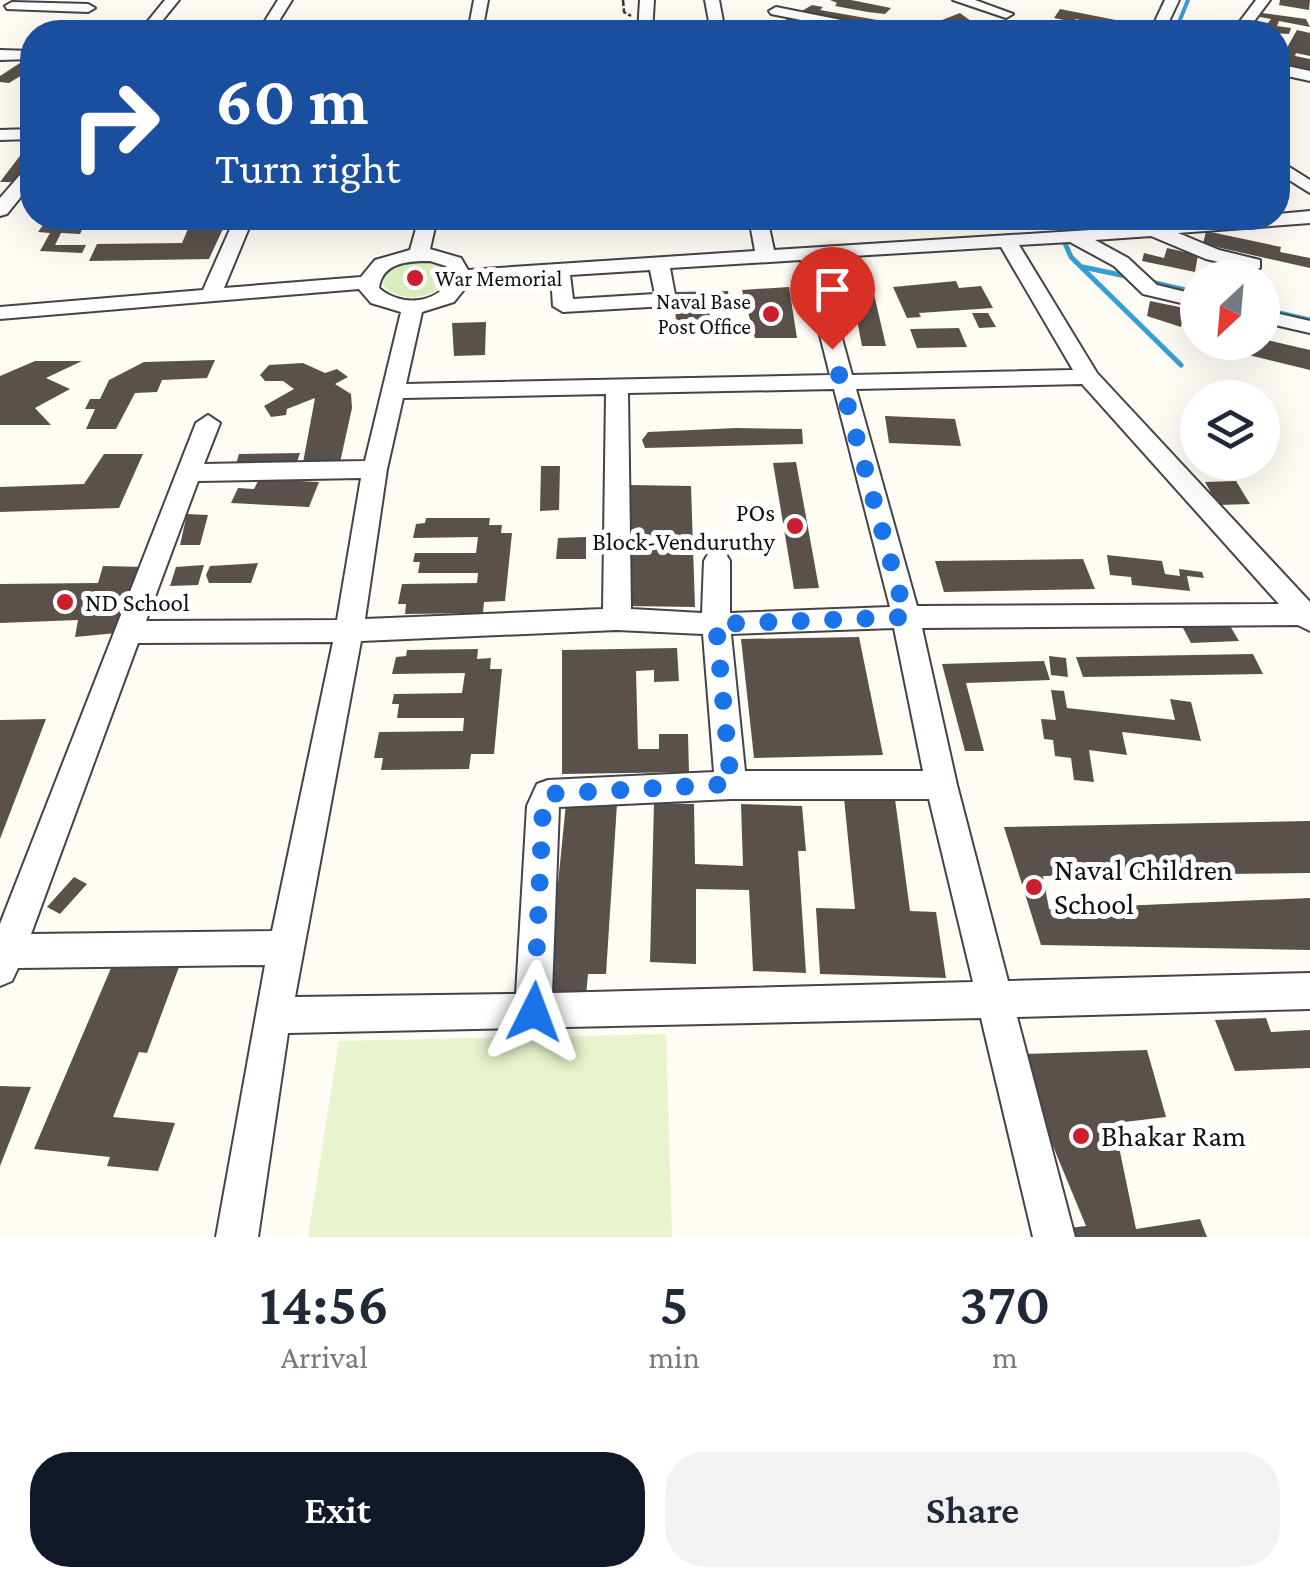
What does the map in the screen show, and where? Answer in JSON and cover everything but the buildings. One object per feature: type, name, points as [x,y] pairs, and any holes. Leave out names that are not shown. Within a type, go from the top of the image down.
[{"type":"street","points":[[156,20],[172,0]]},
{"type":"street","points":[[960,0],[1006,14]]},
{"type":"street","points":[[1004,20],[1015,0]]},
{"type":"street","points":[[1248,20],[1264,0]]},
{"type":"street","points":[[10,8],[88,8]]},
{"type":"street","points":[[776,11],[821,20]]},
{"type":"street","points":[[0,210],[20,186]]},
{"type":"street","points":[[212,292],[239,230]]},
{"type":"street","points":[[419,254],[425,230]]},
{"type":"street","points":[[761,230],[766,256]]},
{"type":"street","points":[[462,276],[1121,230]]},
{"type":"street","points":[[1154,230],[1187,246],[1238,260]]},
{"type":"street","points":[[1058,232],[1121,262],[1150,290],[1180,297]]},
{"type":"street","points":[[1017,240],[1088,377],[1308,617]]},
{"type":"street","points":[[0,313],[212,292],[368,282],[380,266],[419,254],[454,262],[462,276],[460,284],[442,300],[413,307],[385,303],[375,297],[368,282]]},
{"type":"street","points":[[808,254],[906,617],[941,786],[997,997],[1054,1237]]},
{"type":"street","points":[[560,270],[563,306],[666,300],[659,263]]},
{"type":"street","points":[[237,1237],[274,1015],[349,631],[376,469],[413,307]]},
{"type":"street","points":[[1280,320],[1310,327]]},
{"type":"street","points":[[394,391],[1088,377]]},
{"type":"street","points":[[617,385],[617,619]]},
{"type":"street","points":[[208,423],[4,960],[287,948]]},
{"type":"street","points":[[189,472],[376,469]]},
{"type":"street","points":[[717,561],[716,624],[731,784]]},
{"type":"street","points":[[129,632],[349,631],[617,619],[716,624],[906,617],[1308,617]]},
{"type":"street","points":[[534,1012],[543,806],[548,794],[731,784],[941,786]]},
{"type":"street","points":[[274,1015],[534,1012],[1310,991]]},
{"type":"green space","points":[[411,260],[431,261],[446,268],[448,280],[434,292],[416,297],[398,295],[383,285],[385,273]]},
{"type":"green space","points":[[666,1034],[672,1237],[308,1237],[339,1041]]},
{"type":"waterway","points":[[1180,20],[1188,0]]},
{"type":"waterway","points":[[1059,230],[1071,257],[1181,365]]},
{"type":"waterway","points":[[1083,267],[1130,277]]},
{"type":"waterway","points":[[1147,281],[1180,289]]},
{"type":"waterway","points":[[1280,313],[1310,320]]},
{"type":"place","name":"War Memorial","points":[[415,278]]},
{"type":"place","name":"Naval Base Post Office","points":[[771,314]]},
{"type":"place","name":"POs Block-Venduruthy","points":[[795,526]]},
{"type":"place","name":"ND School","points":[[65,602]]},
{"type":"place","name":"Naval Children School","points":[[1034,887]]},
{"type":"place","name":"Bhakar Ram","points":[[1081,1136]]},
{"type":"route","points":[[534,1012],[543,806],[548,794],[564,790],[731,784],[716,624],[906,617],[832,349]]}]
